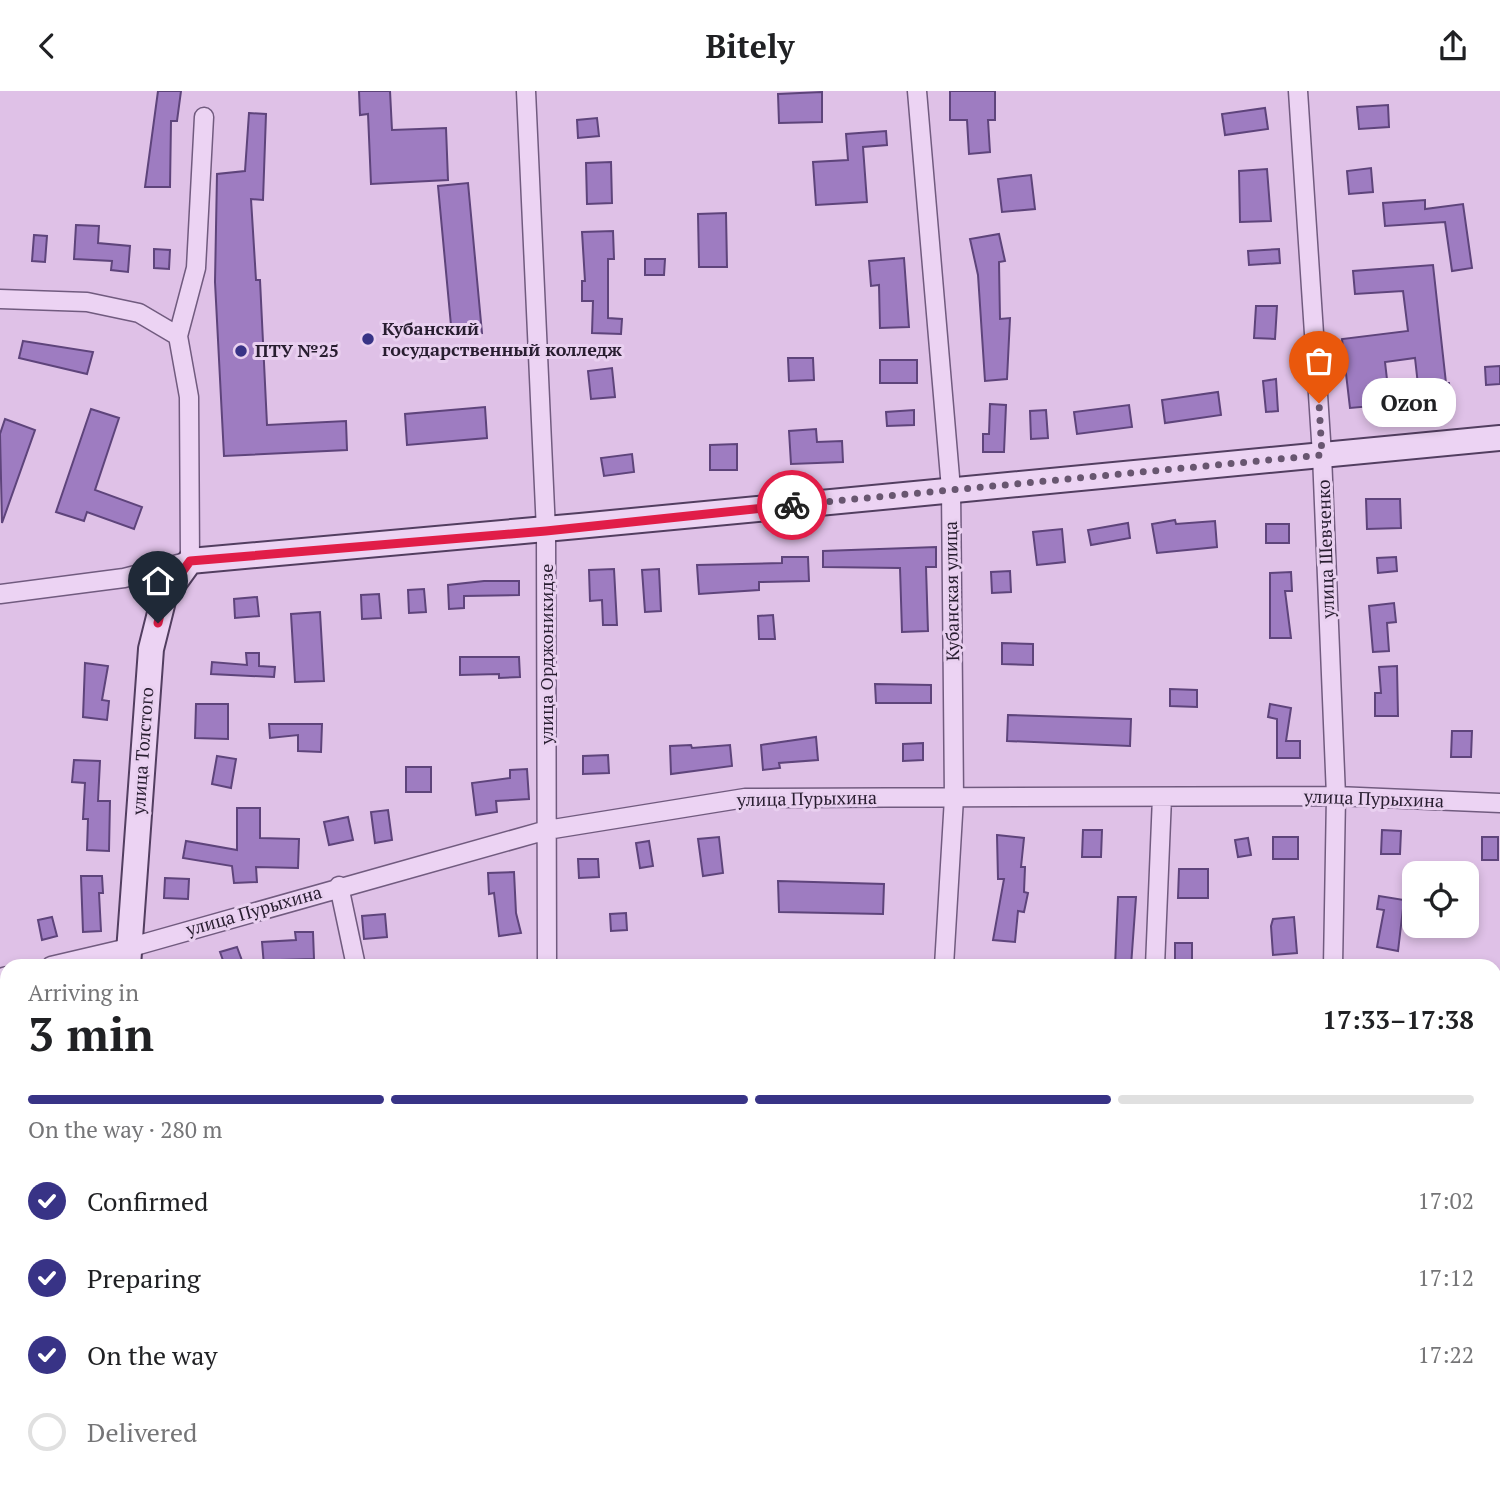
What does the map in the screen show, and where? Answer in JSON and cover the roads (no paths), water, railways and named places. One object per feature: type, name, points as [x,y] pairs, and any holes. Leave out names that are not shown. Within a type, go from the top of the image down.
[{"type":"street","name":"улица Орджоникидзе","points":[[526,91],[546,531],[547,959]]},
{"type":"street","name":"Кубанская улица","points":[[917,91],[951,489],[954,798],[944,959]]},
{"type":"street","name":"улица Шевченко","points":[[1298,91],[1322,455],[1336,796],[1333,959]]},
{"type":"street","points":[[190,561],[189,397],[177,336],[196,268],[204,117]]},
{"type":"street","points":[[0,299],[88,302],[139,313],[177,336]]},
{"type":"street","points":[[0,594],[124,578],[190,561],[546,531],[951,489],[1500,438]]},
{"type":"street","name":"улица Толстого","points":[[128,957],[151,649],[164,597],[190,561]]},
{"type":"street","name":"улица Пурыхина","points":[[128,957],[339,886],[547,830],[745,798],[1336,796],[1500,803]]},
{"type":"street","points":[[1155,959],[1162,797]]},
{"type":"street","points":[[339,886],[355,959]]},
{"type":"place","name":"Кубанский государственный колледж","points":[[368,339]]},
{"type":"place","name":"ПТУ №25","points":[[241,351]]},
{"type":"place","name":"Ozon","points":[[1319,403]]}]
